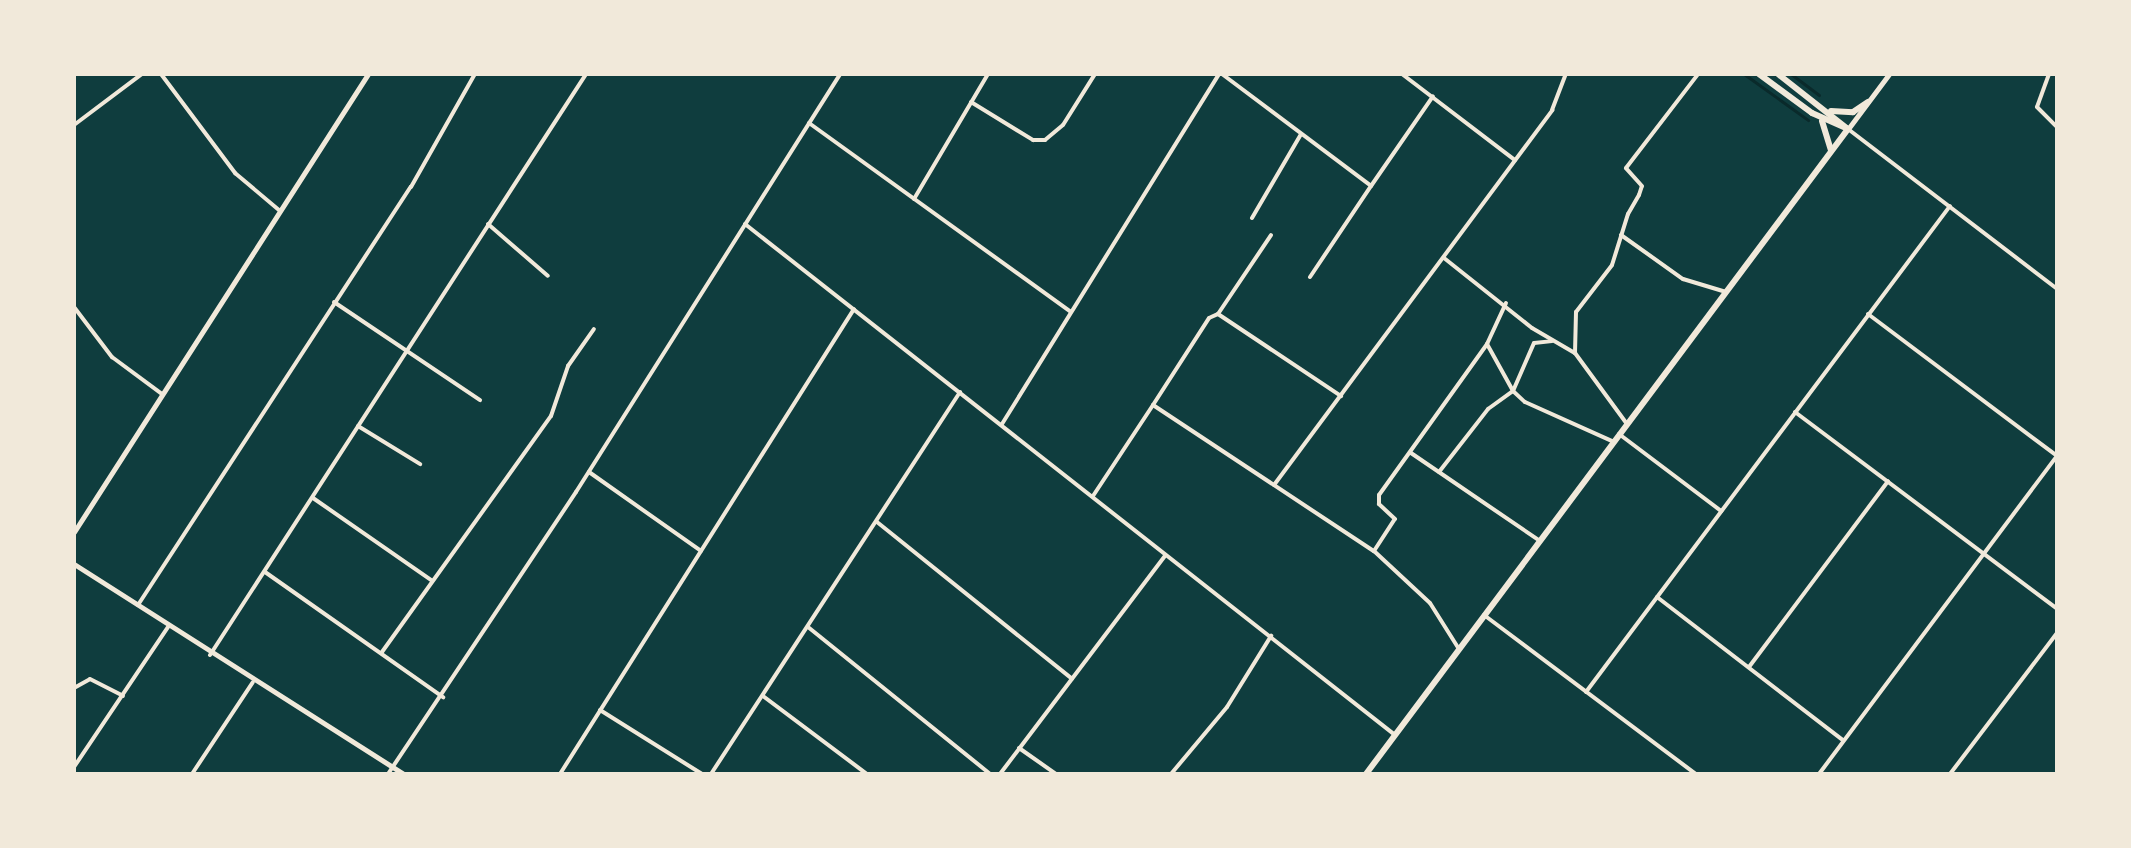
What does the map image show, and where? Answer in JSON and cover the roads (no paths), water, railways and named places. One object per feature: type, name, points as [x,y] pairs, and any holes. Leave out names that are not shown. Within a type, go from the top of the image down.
[{"type":"main road","points":[[1759,74],[1812,113],[1829,131],[1830,155]]},
{"type":"main road","points":[[1778,74],[1848,129]]},
{"type":"main road","points":[[1827,110],[1853,112],[1868,102]]},
{"type":"main road","points":[[1812,113],[1848,129]]},
{"type":"main road","points":[[1366,774],[1848,129]]},
{"type":"street","points":[[74,125],[142,74]]},
{"type":"street","points":[[161,74],[235,173],[279,210]]},
{"type":"street","points":[[74,532],[368,74]]},
{"type":"street","points":[[138,606],[411,187],[475,74]]},
{"type":"street","points":[[210,655],[586,74]]},
{"type":"street","points":[[388,774],[443,697],[589,472],[840,74]]},
{"type":"street","points":[[914,199],[988,74]]},
{"type":"street","points":[[971,102],[1033,140],[1045,140],[1063,125],[1095,74]]},
{"type":"street","points":[[1002,424],[1220,74],[1371,186]]},
{"type":"street","points":[[1402,74],[1515,160]]},
{"type":"street","points":[[1274,485],[1562,97],[1566,74]]},
{"type":"street","points":[[1575,353],[1576,312],[1612,265],[1642,186],[1626,168],[1698,74]]},
{"type":"street","points":[[1889,74],[1848,129],[2057,289]]},
{"type":"street","points":[[2049,74],[2037,107],[2057,127]]},
{"type":"street","points":[[1310,277],[1433,96]]},
{"type":"street","points":[[809,123],[1071,312]]},
{"type":"street","points":[[1252,218],[1301,134]]},
{"type":"street","points":[[1586,692],[1950,206]]},
{"type":"street","points":[[488,224],[548,276]]},
{"type":"street","points":[[745,224],[1395,735]]},
{"type":"street","points":[[1093,496],[1209,318],[1218,314],[1271,235]]},
{"type":"street","points":[[1621,235],[1683,279],[1726,292]]},
{"type":"street","points":[[1444,258],[1506,303],[1532,328],[1575,353],[1627,424]]},
{"type":"street","points":[[334,302],[480,400]]},
{"type":"street","points":[[1374,551],[1395,519],[1377,500],[1487,344],[1506,303]]},
{"type":"street","points":[[74,307],[119,364],[162,394]]},
{"type":"street","points":[[560,774],[854,309]]},
{"type":"street","points":[[1218,314],[1341,396]]},
{"type":"street","points":[[1819,774],[1982,551],[2057,456],[1868,314]]},
{"type":"street","points":[[382,652],[551,416],[568,366],[594,329]]},
{"type":"street","points":[[1439,472],[1488,409],[1513,391],[1534,343],[1557,342]]},
{"type":"street","points":[[1487,344],[1513,391],[1552,416],[1614,442]]},
{"type":"street","points":[[711,774],[960,392]]},
{"type":"street","points":[[1153,405],[1374,551],[1430,603],[1459,649]]},
{"type":"street","points":[[1795,412],[2057,609]]},
{"type":"street","points":[[358,426],[420,464]]},
{"type":"street","points":[[1619,434],[1721,511]]},
{"type":"street","points":[[1411,453],[1540,541]]},
{"type":"street","points":[[589,472],[701,551]]},
{"type":"street","points":[[1749,667],[1888,481]]},
{"type":"street","points":[[313,498],[431,580]]},
{"type":"street","points":[[877,522],[1072,679]]},
{"type":"street","points":[[1000,774],[1166,555]]},
{"type":"street","points":[[74,564],[210,655],[404,774]]},
{"type":"street","points":[[265,572],[443,697]]},
{"type":"street","points":[[1657,597],[1843,740]]},
{"type":"street","points":[[1484,615],[1696,774]]},
{"type":"street","points":[[74,767],[168,627]]},
{"type":"street","points":[[808,627],[990,774]]},
{"type":"street","points":[[1950,774],[2057,633]]},
{"type":"street","points":[[1171,774],[1232,699],[1271,636]]},
{"type":"street","points":[[74,688],[90,679],[123,696]]},
{"type":"street","points":[[192,774],[253,682]]},
{"type":"street","points":[[763,696],[867,774]]},
{"type":"street","points":[[600,710],[702,774]]},
{"type":"street","points":[[1019,748],[1056,774]]},
{"type":"waterway","points":[[1744,74],[1808,120]]},
{"type":"waterway","points":[[1791,74],[1819,95]]}]
